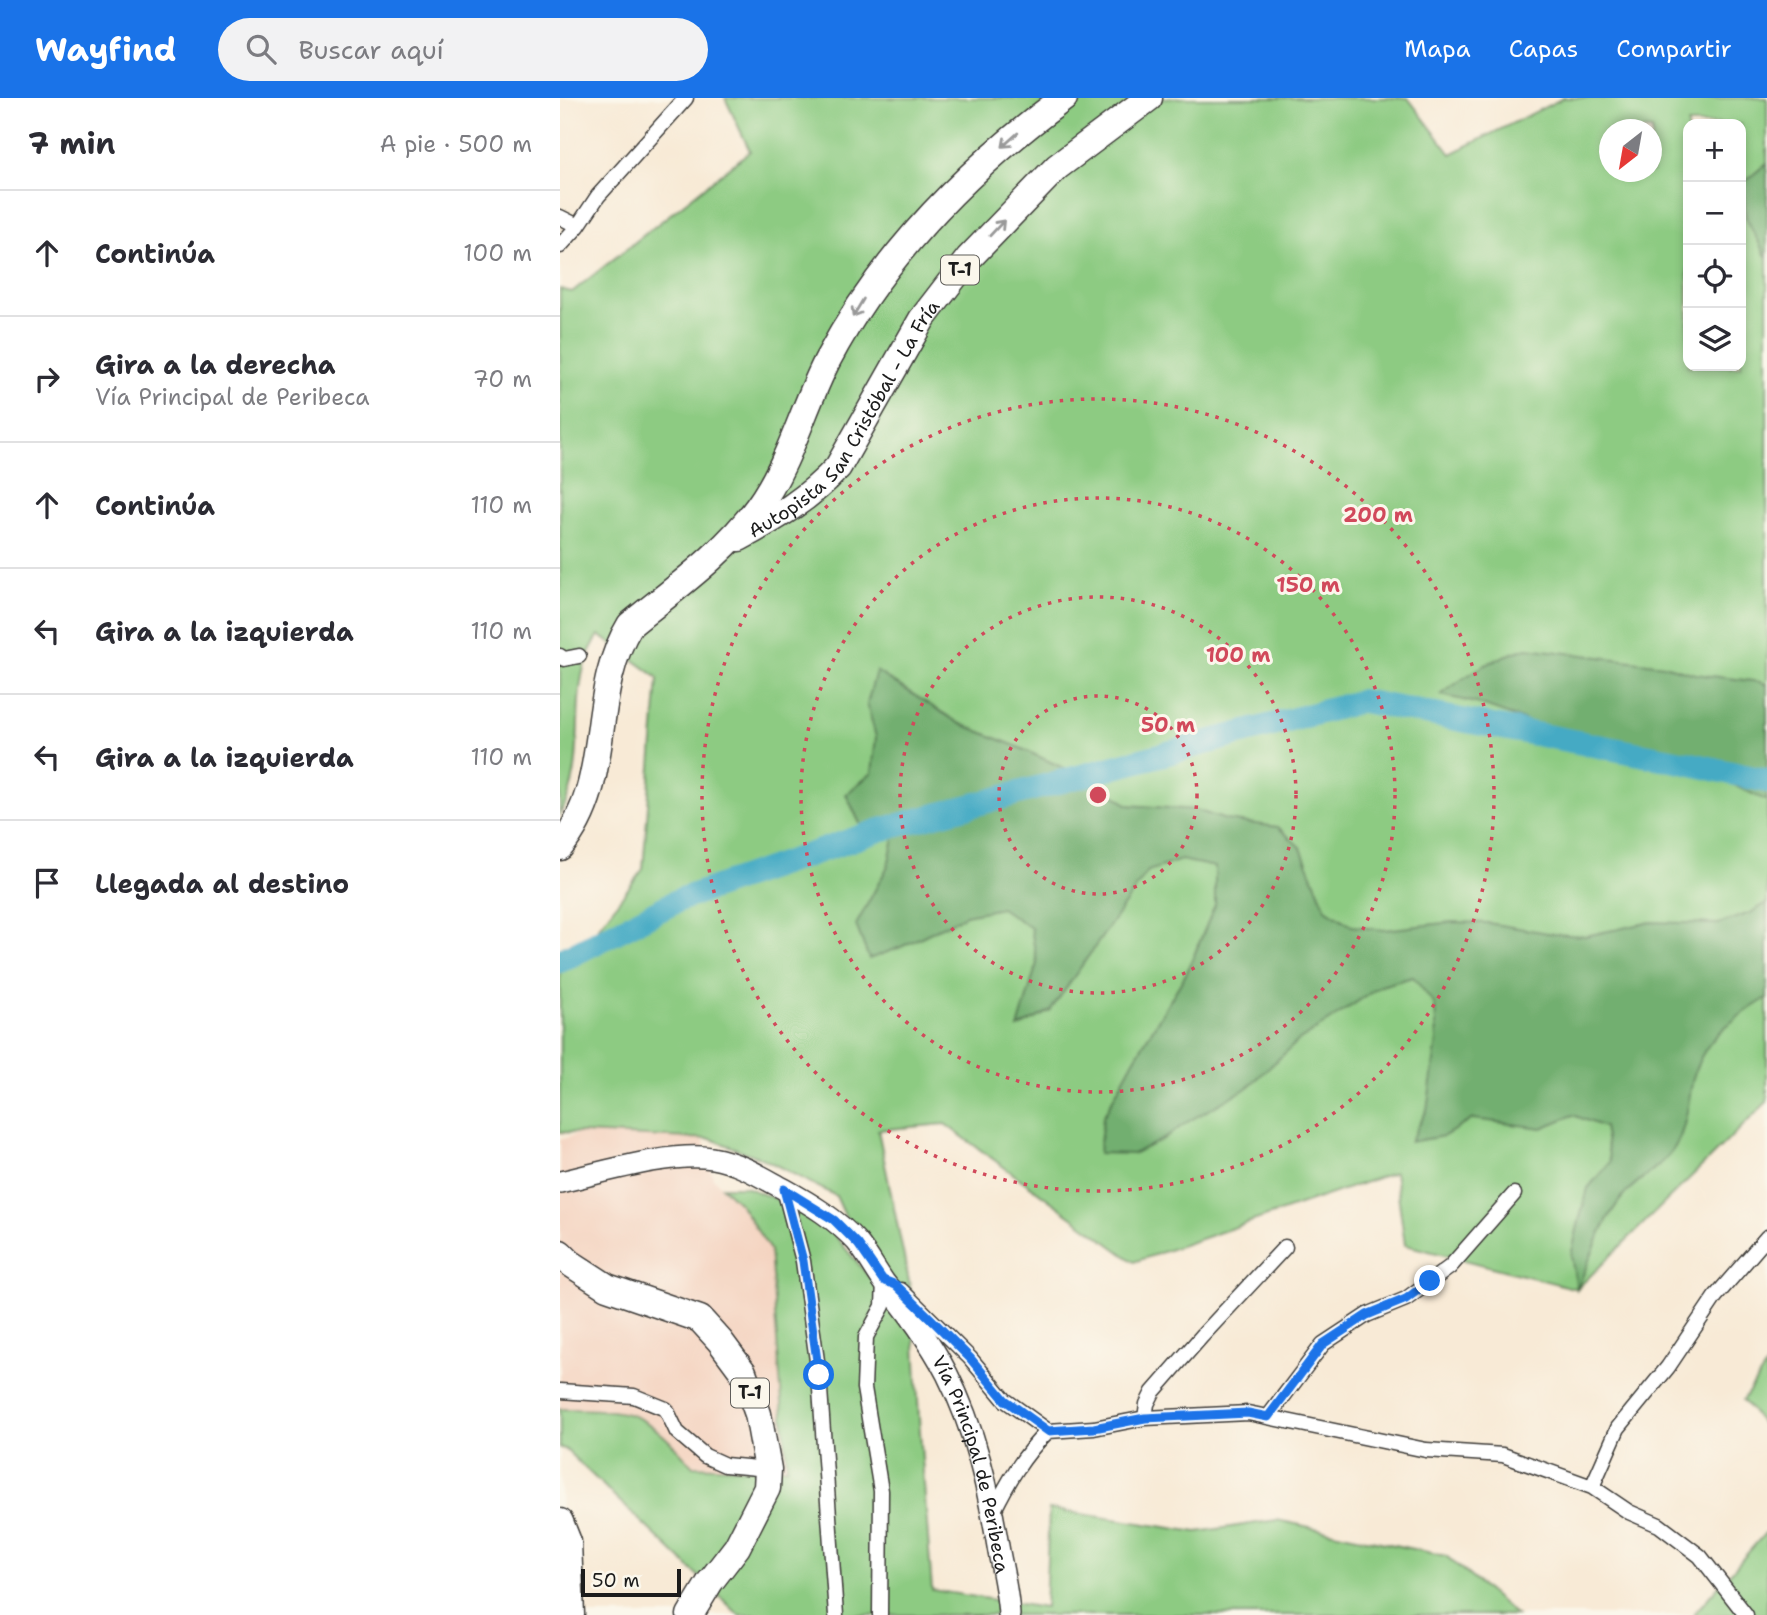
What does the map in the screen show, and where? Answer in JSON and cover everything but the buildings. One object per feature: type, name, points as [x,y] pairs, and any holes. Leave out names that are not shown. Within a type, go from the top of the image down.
[{"type":"highway","name":"Autopista San Cristóbal - La Fría","points":[[727,544],[760,505],[777,477],[828,360],[860,303],[881,274],[963,183],[1025,126],[1064,98]]},
{"type":"highway","name":"Autopista San Cristóbal - La Fría","points":[[727,544],[778,517],[821,485],[838,467],[922,319],[969,258],[1058,167],[1149,98]]},
{"type":"highway","name":"T-1","points":[[560,848],[574,829],[592,787],[605,700],[621,639],[630,625],[727,544]]},
{"type":"highway","name":"T-1","points":[[563,1261],[607,1287],[700,1319],[743,1372],[758,1414],[768,1469],[767,1488],[737,1547],[710,1582],[690,1615]]},
{"type":"highway","points":[[560,1522],[568,1542],[571,1615]]},
{"type":"main road","name":"Vía Principal de Peribeca","points":[[560,1182],[679,1157],[708,1157],[742,1166],[834,1220],[858,1244],[906,1310],[946,1372],[967,1419],[993,1512],[1009,1615]]},
{"type":"street","points":[[560,246],[578,226],[598,196],[686,98]]},
{"type":"street","points":[[560,217],[578,226]]},
{"type":"street","points":[[560,656],[564,659],[579,656]]},
{"type":"street","points":[[784,1189],[803,1261],[819,1375],[836,1615]]},
{"type":"street","points":[[1268,1417],[1323,1344],[1367,1315],[1406,1299],[1450,1267],[1514,1194]]},
{"type":"street","points":[[1592,1488],[1618,1428],[1668,1367],[1714,1297],[1767,1237]]},
{"type":"street","points":[[1145,1418],[1147,1404],[1153,1392],[1285,1247]]},
{"type":"street","points":[[880,1615],[881,1491],[864,1388],[866,1337],[883,1307],[883,1280],[896,1285],[930,1318],[970,1358],[1005,1400],[1048,1431],[1094,1428],[1145,1418],[1248,1413],[1426,1450],[1503,1455],[1592,1488],[1629,1511],[1659,1525],[1700,1556],[1746,1615]]},
{"type":"street","points":[[560,1391],[634,1396],[666,1409],[677,1432],[705,1456],[724,1465],[768,1469]]},
{"type":"street","points":[[993,1512],[1013,1472],[1030,1448],[1048,1431]]},
{"type":"shaded area","points":[[601,1126],[702,1135],[713,1178],[740,1204],[770,1249],[787,1467],[768,1469],[693,1466],[665,1436],[631,1415],[560,1409],[560,1140]]},
{"type":"green space","points":[[725,98],[1408,98],[1451,154],[1563,98],[1767,98],[1767,1102],[1577,1289],[1405,1245],[1395,1172],[1134,1262],[945,1124],[878,1130],[913,1301],[875,1281],[836,1196],[766,1160],[711,1139],[560,1132],[560,959],[581,950],[643,869],[658,678],[599,635],[587,657],[581,679],[574,777],[560,814],[560,289],[572,292],[750,151]]},
{"type":"green space","points":[[1767,163],[1767,258],[1746,218],[1746,181]]},
{"type":"green space","points":[[1527,648],[1664,665],[1695,674],[1767,685],[1767,801],[1655,747],[1580,740],[1476,703],[1441,695],[1482,667]]},
{"type":"green space","points":[[876,671],[959,723],[1103,786],[1128,805],[1196,810],[1226,820],[1278,827],[1301,848],[1326,909],[1352,926],[1384,930],[1452,922],[1488,923],[1554,934],[1585,936],[1651,922],[1718,924],[1750,913],[1767,903],[1767,998],[1730,1023],[1702,1055],[1696,1068],[1684,1123],[1676,1145],[1665,1159],[1617,1204],[1603,1227],[1577,1289],[1571,1256],[1579,1221],[1588,1188],[1610,1162],[1604,1127],[1573,1115],[1542,1128],[1473,1119],[1444,1136],[1410,1142],[1427,1110],[1437,1040],[1435,1005],[1413,977],[1381,986],[1297,1042],[1247,1088],[1189,1121],[1162,1140],[1133,1154],[1099,1153],[1103,1117],[1187,972],[1215,905],[1215,867],[1181,860],[1148,871],[1050,1011],[1018,1028],[1037,963],[1031,928],[1001,908],[966,915],[901,947],[869,959],[856,925],[888,866],[895,833],[862,828],[846,794],[872,773],[876,737],[867,704]]},
{"type":"green space","points":[[722,1187],[745,1187],[818,1215],[875,1284],[913,1305],[932,1590],[1045,1608],[1049,1509],[1197,1532],[1277,1520],[1446,1556],[1516,1615],[739,1615],[565,1449],[560,1448],[560,1409],[606,1410],[631,1415],[649,1424],[693,1466],[768,1469],[787,1467],[770,1250],[740,1204]]},
{"type":"green space","points":[[1767,1365],[1767,1430],[1743,1400]]},
{"type":"green space","points":[[1767,1531],[1767,1615],[1693,1615]]},
{"type":"waterway","points":[[560,961],[679,900],[880,830],[1362,701],[1687,763],[1767,781]]},
{"type":"route","points":[[819,1375],[803,1261],[784,1189],[834,1220],[858,1244],[883,1280],[896,1285],[930,1318],[970,1358],[1005,1400],[1048,1431],[1094,1428],[1145,1418],[1248,1413],[1268,1417],[1323,1344],[1367,1315],[1406,1299],[1430,1281]]}]
